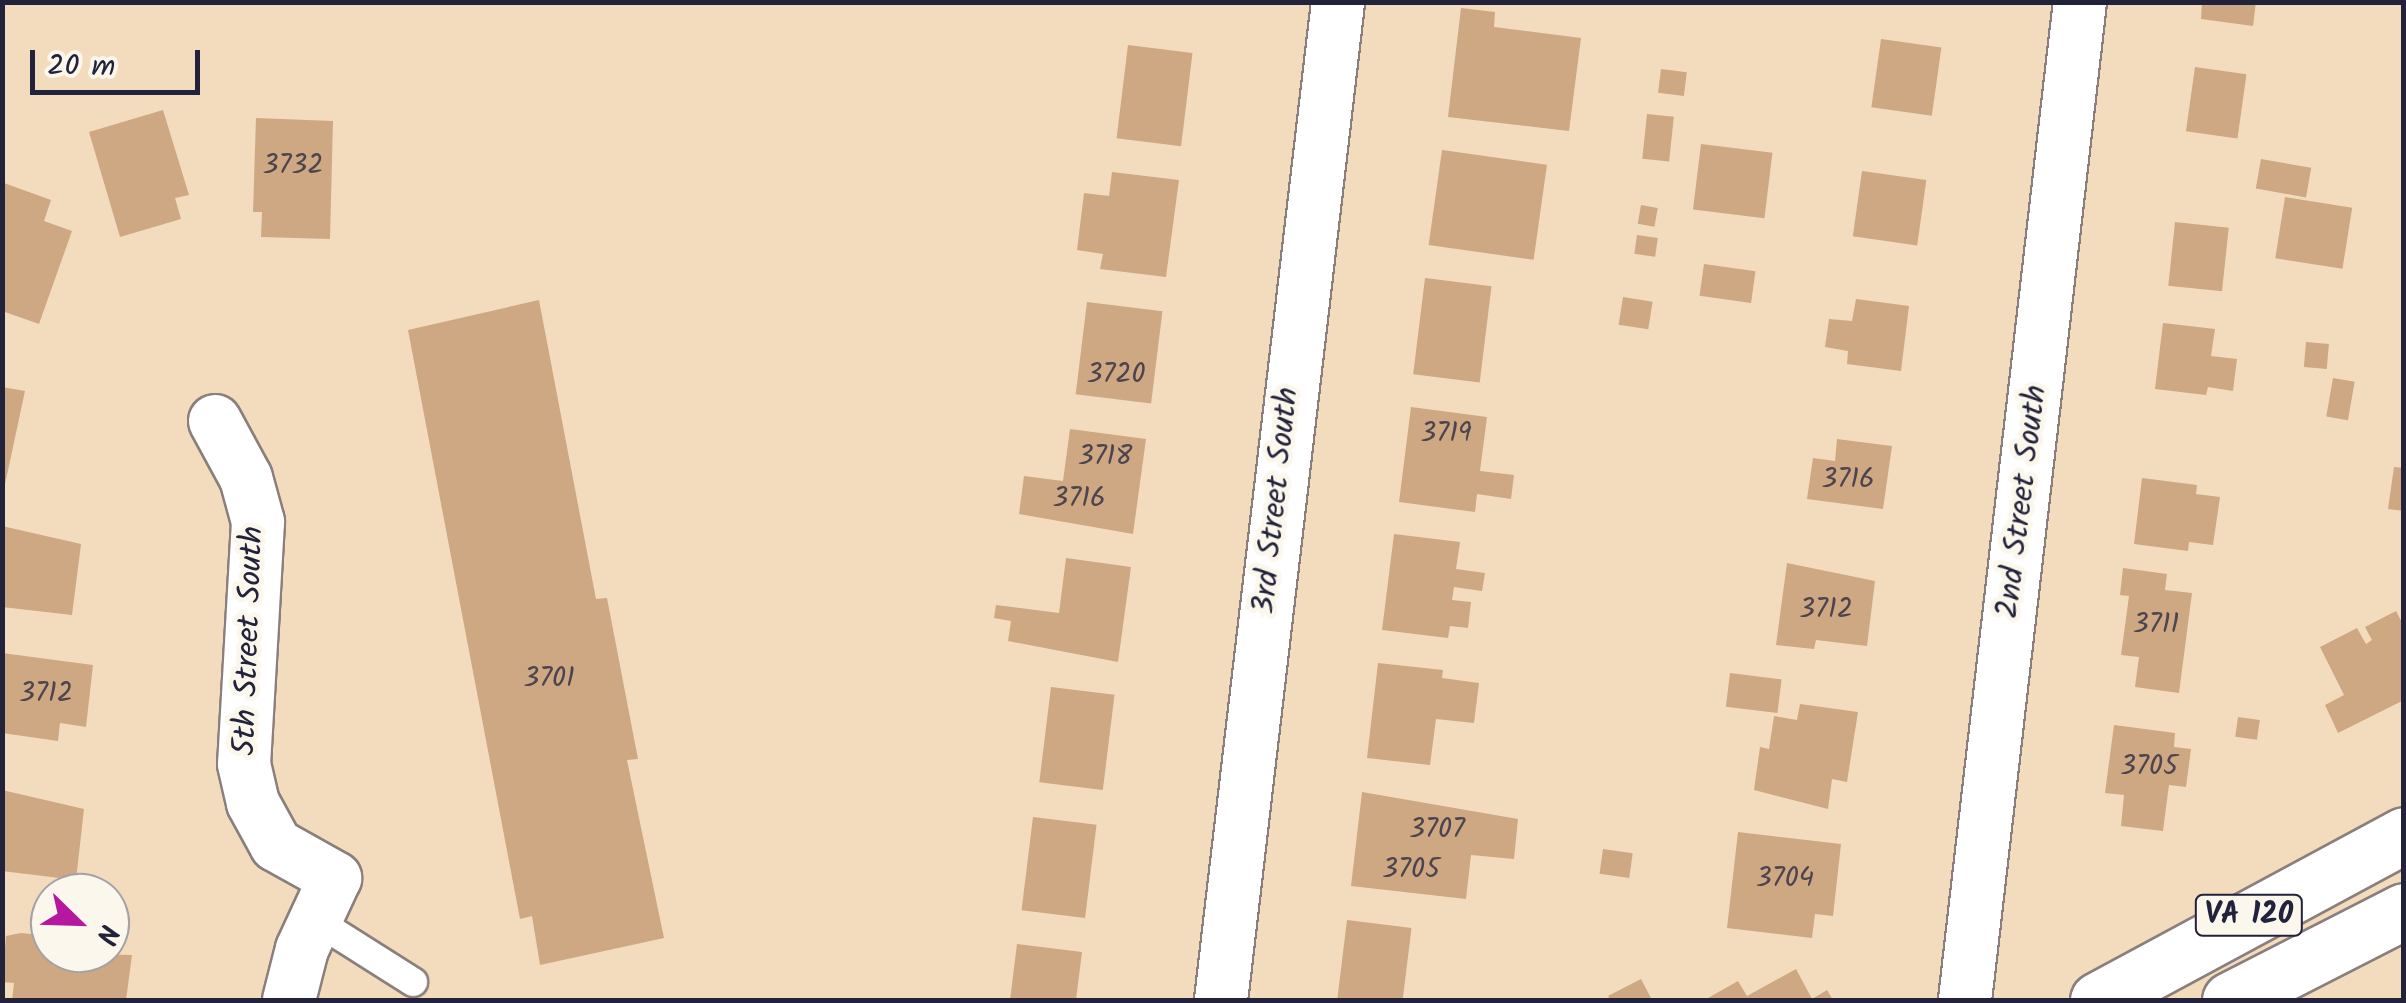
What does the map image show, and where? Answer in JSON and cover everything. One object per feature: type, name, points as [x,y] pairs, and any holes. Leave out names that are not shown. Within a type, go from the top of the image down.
[{"type":"main road","name":"VA 120","points":[[2098,1000],[2404,834]]},
{"type":"main road","name":"VA 120","points":[[2230,1000],[2404,910]]},
{"type":"street","name":"3rd Street South","points":[[1221,1000],[1338,2]]},
{"type":"street","name":"2nd Street South","points":[[1966,1000],[2080,2]]},
{"type":"street","name":"5th Street South","points":[[215,422],[246,478],[258,522],[260,572],[244,764],[253,803],[276,845],[335,878],[315,920],[289,1000]]},
{"type":"lane","points":[[315,920],[413,982]]},
{"type":"building","points":[[2202,2],[2256,2],[2253,26],[2201,19]]},
{"type":"building","points":[[1461,8],[1495,12],[1494,27],[1581,38],[1569,131],[1448,117]]},
{"type":"building","points":[[1881,39],[1941,47],[1932,116],[1871,107]]},
{"type":"building","points":[[1128,45],[1193,53],[1181,146],[1117,138]]},
{"type":"building","points":[[2195,67],[2246,74],[2237,139],[2186,131]]},
{"type":"building","points":[[1661,69],[1687,72],[1684,96],[1658,93]]},
{"type":"building","points":[[163,110],[189,195],[175,198],[181,219],[120,237],[89,132]]},
{"type":"building","points":[[1647,114],[1674,117],[1669,162],[1642,159]]},
{"type":"building","points":[[256,118],[333,121],[330,239],[261,237],[262,212],[253,212]]},
{"type":"building","points":[[1701,144],[1772,153],[1764,218],[1693,210]]},
{"type":"building","points":[[1442,150],[1547,165],[1534,260],[1429,245]]},
{"type":"building","points":[[2261,159],[2311,168],[2306,197],[2256,189]]},
{"type":"building","points":[[1862,171],[1926,180],[1917,245],[1853,236]]},
{"type":"building","points":[[1112,172],[1179,180],[1166,277],[1100,269],[1103,254],[1077,250],[1084,193],[1109,196]]},
{"type":"building","points":[[4,183],[51,200],[44,221],[72,231],[39,324],[2,311]]},
{"type":"building","points":[[2285,197],[2352,208],[2342,269],[2275,258]]},
{"type":"building","points":[[1641,205],[1658,208],[1654,227],[1638,224]]},
{"type":"building","points":[[2175,222],[2229,228],[2222,291],[2168,286]]},
{"type":"building","points":[[1637,235],[1658,238],[1655,257],[1634,254]]},
{"type":"building","points":[[1704,264],[1755,271],[1751,303],[1700,296]]},
{"type":"building","points":[[1425,278],[1492,286],[1480,382],[1413,374]]},
{"type":"building","points":[[1623,297],[1653,302],[1648,329],[1619,325]]},
{"type":"building","points":[[1856,299],[1909,306],[1901,371],[1847,364],[1848,351],[1825,347],[1829,319],[1852,321]]},
{"type":"building","points":[[539,300],[596,599],[607,598],[638,759],[627,760],[664,938],[540,965],[532,916],[520,919],[408,330]]},
{"type":"building","points":[[1087,302],[1162,311],[1151,404],[1076,394]]},
{"type":"building","points":[[2163,323],[2215,329],[2211,356],[2237,359],[2233,391],[2208,387],[2206,395],[2155,389]]},
{"type":"building","points":[[2306,342],[2329,344],[2327,369],[2304,367]]},
{"type":"building","points":[[2333,378],[2355,382],[2348,420],[2326,416]]},
{"type":"building","points":[[2,387],[25,391],[4,489],[2,489]]},
{"type":"building","points":[[1411,407],[1487,417],[1480,471],[1514,475],[1511,499],[1477,494],[1475,512],[1399,502]]},
{"type":"building","points":[[1070,429],[1146,439],[1133,534],[1019,514],[1024,476],[1063,481]]},
{"type":"building","points":[[1837,439],[1892,446],[1883,509],[1807,499],[1813,458],[1835,461]]},
{"type":"building","points":[[2394,467],[2404,468],[2404,511],[2388,509]]},
{"type":"building","points":[[2142,478],[2197,485],[2196,494],[2220,497],[2213,545],[2189,542],[2188,551],[2134,544]]},
{"type":"building","points":[[2,526],[81,544],[72,615],[2,607]]},
{"type":"building","points":[[1394,534],[1460,542],[1456,569],[1485,573],[1482,591],[1454,587],[1452,600],[1471,602],[1468,628],[1450,626],[1448,638],[1382,630]]},
{"type":"building","points":[[1066,558],[1131,567],[1118,662],[1008,641],[1011,621],[994,618],[996,605],[1059,613]]},
{"type":"building","points":[[1787,563],[1875,581],[1867,646],[1816,640],[1814,649],[1776,645]]},
{"type":"building","points":[[2123,568],[2167,574],[2165,590],[2192,593],[2179,693],[2135,687],[2139,657],[2121,655],[2129,596],[2120,595]]},
{"type":"building","points":[[2396,611],[2404,626],[2404,700],[2338,733],[2325,705],[2344,695],[2320,647],[2357,628],[2366,644],[2372,640],[2365,627]]},
{"type":"building","points":[[2,653],[93,665],[86,727],[60,723],[58,741],[2,733]]},
{"type":"building","points":[[1378,663],[1443,670],[1442,678],[1479,683],[1474,723],[1436,719],[1430,765],[1367,758]]},
{"type":"building","points":[[1730,673],[1782,679],[1777,713],[1726,707]]},
{"type":"building","points":[[1051,687],[1115,695],[1103,790],[1039,782]]},
{"type":"building","points":[[1800,704],[1858,712],[1847,782],[1832,779],[1828,809],[1754,790],[1760,747],[1769,749],[1774,716],[1797,720]]},
{"type":"building","points":[[2238,717],[2260,720],[2257,740],[2235,737]]},
{"type":"building","points":[[2114,725],[2175,733],[2174,747],[2191,749],[2186,787],[2169,785],[2163,831],[2121,826],[2124,795],[2105,793]]},
{"type":"building","points":[[2,790],[84,809],[77,873],[2,871]]},
{"type":"building","points":[[1362,792],[1518,819],[1514,859],[1471,855],[1466,899],[1351,886]]},
{"type":"building","points":[[1033,817],[1097,825],[1085,918],[1022,910]]},
{"type":"building","points":[[1738,832],[1841,844],[1833,916],[1815,914],[1812,938],[1727,928]]},
{"type":"building","points":[[1603,849],[1633,853],[1629,878],[1600,874]]},
{"type":"building","points":[[1347,920],[1412,928],[1403,1000],[1337,1000]]},
{"type":"building","points":[[30,934],[30,973],[130,973],[126,1000],[12,1000],[14,983],[2,982],[6,936]]},
{"type":"building","points":[[1017,944],[1082,952],[1076,1000],[1010,1000]]},
{"type":"building","points":[[1796,969],[1812,999],[1827,990],[1833,1000],[1708,998],[1738,981],[1747,996]]},
{"type":"building","points":[[1641,979],[1652,1000],[1610,1000],[1608,996]]}]
